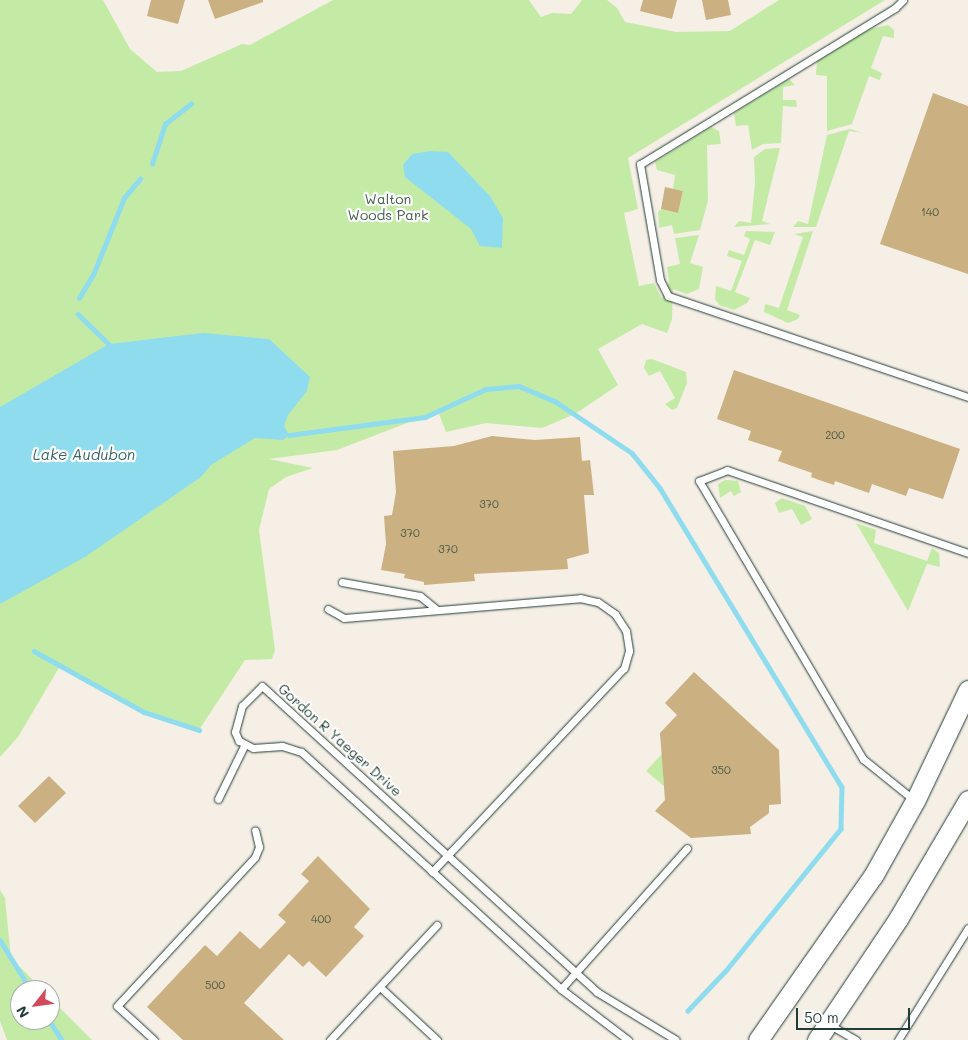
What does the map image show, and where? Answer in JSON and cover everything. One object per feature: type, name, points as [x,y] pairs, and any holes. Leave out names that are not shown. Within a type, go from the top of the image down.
[{"type":"main road","points":[[758,1040],[873,876],[916,801],[968,690]]},
{"type":"main road","points":[[817,1040],[830,1025],[968,800]]},
{"type":"lane","points":[[903,0],[896,8],[640,164],[660,280],[668,296],[968,397]]},
{"type":"lane","points":[[916,801],[863,759],[699,481],[727,470],[968,553]]},
{"type":"lane","points":[[342,582],[420,596],[437,610]]},
{"type":"lane","points":[[328,609],[344,618],[580,598],[598,602],[615,614],[626,631],[629,651],[624,668],[432,872]]},
{"type":"lane","name":"Gordon R Yaeger Drive","points":[[244,746],[235,732],[238,715],[242,706],[262,686],[597,992],[676,1040]]},
{"type":"lane","points":[[218,799],[244,746],[264,749],[282,746],[301,752],[561,989],[628,1040]]},
{"type":"lane","points":[[154,1040],[117,1006],[255,857],[259,847],[255,830]]},
{"type":"lane","points":[[561,989],[687,848]]},
{"type":"lane","points":[[330,1040],[437,926]]},
{"type":"lane","points":[[898,1040],[968,928]]},
{"type":"lane","points":[[380,987],[437,1040]]},
{"type":"lane","points":[[830,1025],[856,1040]]},
{"type":"green space","name":"Walton Woods Park","points":[[0,0],[103,0],[130,49],[157,72],[181,71],[242,44],[250,45],[333,0],[529,0],[541,17],[552,13],[571,14],[582,0],[607,0],[617,8],[625,22],[676,32],[730,31],[779,0],[885,0],[628,158],[638,209],[624,213],[639,286],[654,283],[662,299],[669,282],[667,267],[680,264],[675,238],[699,235],[690,263],[703,267],[699,289],[687,294],[673,289],[672,319],[667,333],[642,324],[598,349],[618,385],[575,414],[542,428],[486,423],[446,432],[438,411],[337,450],[269,459],[313,468],[286,477],[269,489],[259,530],[275,650],[272,659],[245,660],[199,730],[144,712],[60,666],[18,737],[0,757]]},
{"type":"green space","points":[[888,25],[894,30],[894,38],[883,36],[871,68],[882,73],[880,80],[869,76],[852,124],[827,131],[827,76],[816,75],[817,61],[869,29]]},
{"type":"green space","points":[[789,79],[795,85],[783,87],[783,100],[796,100],[797,107],[783,106],[781,143],[763,144],[752,150],[748,125],[736,126],[734,113]]},
{"type":"green space","points":[[711,127],[719,131],[721,144],[707,145],[708,201],[700,230],[674,234],[672,225],[659,228],[658,212],[661,209],[678,213],[683,191],[673,189],[675,175],[657,170],[655,162]]},
{"type":"green space","points":[[850,129],[863,133],[849,131],[816,227],[793,227],[798,221],[808,224],[827,135]]},
{"type":"green space","points":[[780,148],[762,221],[770,224],[734,227],[739,221],[751,223],[755,183],[754,157],[765,149]]},
{"type":"green space","points":[[746,231],[775,232],[770,245],[755,240],[735,292],[750,298],[747,303],[734,310],[719,305],[715,299],[716,286],[731,291],[742,261],[727,256],[729,250],[744,255],[750,239],[744,236]]},
{"type":"green space","points":[[813,231],[787,310],[800,315],[798,319],[788,323],[764,312],[765,304],[779,308],[803,237],[794,234]]},
{"type":"green space","points":[[652,359],[686,372],[687,383],[677,408],[672,410],[665,404],[675,398],[660,371],[649,376],[644,368],[646,360]]},
{"type":"green space","points":[[725,480],[738,481],[741,492],[734,496],[731,491],[720,498],[718,484]]},
{"type":"green space","points":[[782,498],[805,506],[812,519],[801,525],[792,509],[779,513],[775,503]]},
{"type":"green space","points":[[856,523],[876,530],[874,543],[927,561],[932,548],[939,553],[940,567],[927,564],[908,611]]},
{"type":"green space","points":[[662,754],[664,786],[646,771]]},
{"type":"green space","points":[[0,890],[5,898],[11,958],[33,980],[10,980],[10,1030],[60,1030],[60,1008],[92,1040],[7,1040],[0,1021]]},
{"type":"water","points":[[430,151],[448,152],[490,196],[503,218],[502,248],[480,246],[471,229],[405,177],[403,165],[412,154]]},
{"type":"water","name":"Lake Audubon","points":[[203,333],[269,339],[310,377],[307,391],[288,415],[284,426],[289,435],[283,440],[255,438],[211,465],[201,477],[85,557],[0,604],[0,407],[109,344]]},
{"type":"building","points":[[151,0],[185,0],[178,24],[147,16]]},
{"type":"building","points":[[208,0],[263,0],[263,2],[215,19]]},
{"type":"building","points":[[643,0],[677,0],[672,19],[640,11]]},
{"type":"building","points":[[702,0],[728,0],[731,15],[706,20]]},
{"type":"building","points":[[933,93],[968,106],[968,274],[880,244]]},
{"type":"building","points":[[665,187],[683,191],[678,213],[661,209]]},
{"type":"building","points":[[734,370],[960,449],[943,499],[909,488],[906,496],[872,484],[869,493],[835,481],[834,485],[811,477],[812,473],[778,461],[782,451],[748,440],[751,431],[717,419]]},
{"type":"building","points":[[492,436],[535,440],[580,437],[582,461],[590,460],[594,495],[584,495],[589,553],[567,559],[568,569],[474,574],[475,581],[424,585],[424,582],[404,578],[405,574],[381,570],[386,544],[384,516],[392,515],[396,492],[393,451],[454,446]]},
{"type":"building","points":[[694,672],[779,750],[781,804],[769,805],[769,813],[750,827],[751,834],[691,838],[655,811],[665,800],[660,733],[677,715],[665,703]]},
{"type":"building","points":[[49,776],[66,793],[35,823],[18,806]]},
{"type":"building","points":[[318,856],[370,909],[354,927],[364,936],[326,977],[309,961],[303,967],[289,954],[244,1003],[284,1040],[183,1040],[147,1007],[205,945],[217,956],[240,931],[260,949],[286,922],[278,915],[309,881],[301,874]]},
{"type":"waterway","points":[[152,164],[165,124],[191,104]]},
{"type":"waterway","points":[[79,298],[93,275],[124,198],[140,179]]},
{"type":"waterway","points":[[78,314],[109,344]]},
{"type":"waterway","points":[[289,435],[425,417],[486,389],[519,386],[555,401],[632,453],[660,488],[842,787],[841,829],[726,971],[688,1011]]},
{"type":"waterway","points":[[34,651],[144,712],[199,730]]},
{"type":"waterway","points":[[0,940],[25,980]]},
{"type":"waterway","points":[[56,1030],[62,1040]]}]
